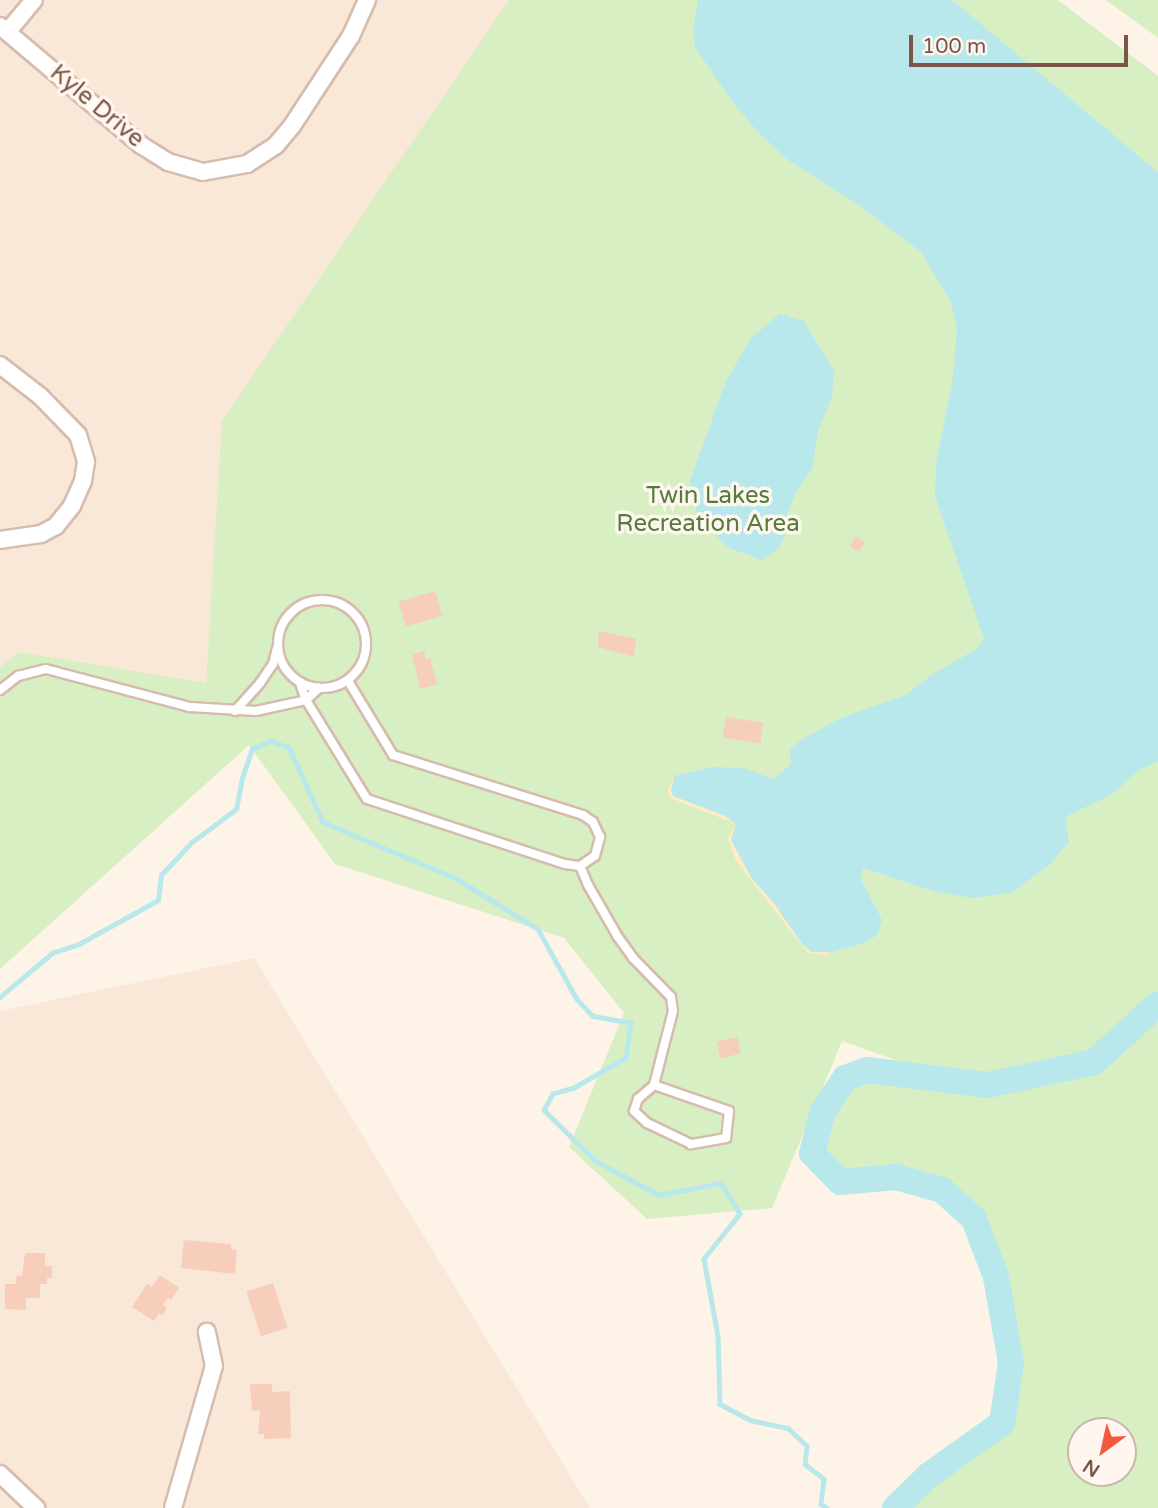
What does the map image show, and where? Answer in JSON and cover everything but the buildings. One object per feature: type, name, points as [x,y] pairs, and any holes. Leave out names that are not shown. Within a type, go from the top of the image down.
[{"type":"street","points":[[4,28],[34,0]]},
{"type":"street","name":"Kyle Drive","points":[[4,28],[141,145],[168,162],[203,172],[247,164],[276,145],[292,126],[351,36],[367,0]]},
{"type":"street","points":[[0,365],[40,397],[78,435],[86,462],[83,481],[72,506],[56,526],[41,534],[0,540]]},
{"type":"street","points":[[173,1508],[214,1366],[207,1332]]},
{"type":"street","points":[[0,1474],[36,1508]]},
{"type":"lane","points":[[235,711],[267,674],[285,618],[295,608],[322,599],[342,604],[359,618],[367,644],[358,671],[348,681],[334,687],[318,688],[300,683]]},
{"type":"lane","points":[[278,645],[285,667],[300,683],[306,699],[367,799],[565,864],[580,866],[589,862],[599,848],[600,837],[593,822],[583,815],[393,755],[348,681]]},
{"type":"lane","points":[[0,690],[18,676],[46,669],[190,707],[256,711],[306,699],[318,688]]},
{"type":"lane","points":[[580,866],[587,885],[632,958],[671,998],[673,1011],[654,1086],[638,1099],[634,1111],[647,1123],[691,1144],[726,1138],[729,1111],[654,1086]]},
{"type":"shaded area","points":[[0,0],[509,0],[223,421],[206,683],[20,652],[0,667]]},
{"type":"shaded area","points":[[254,958],[590,1508],[0,1508],[0,1011]]},
{"type":"green space","name":"Twin Lakes Recreation Area","points":[[509,0],[1058,0],[1158,76],[1158,1508],[895,1508],[929,1475],[1002,1423],[1011,1363],[996,1277],[974,1219],[942,1190],[896,1177],[840,1182],[812,1153],[823,1111],[845,1078],[867,1070],[988,1085],[1022,1077],[941,1076],[842,1041],[772,1208],[647,1219],[569,1147],[624,1013],[564,938],[335,864],[249,745],[0,969],[0,667],[19,652],[206,683],[222,421]],"holes":[[[1111,1045],[1094,1062],[1058,1070]]]},
{"type":"green space","points":[[1106,0],[1158,0],[1158,38]]},
{"type":"sand","points":[[674,776],[681,794],[751,811],[827,941],[828,956],[807,952],[736,861],[728,839],[736,824],[672,799],[667,792]]},
{"type":"water","points":[[698,0],[952,0],[1158,172],[1158,762],[1140,769],[1111,795],[1065,817],[1069,842],[1048,866],[1011,893],[973,898],[936,892],[863,868],[861,880],[882,920],[877,935],[864,943],[832,952],[811,952],[802,944],[773,902],[752,879],[731,840],[736,824],[725,816],[673,796],[671,790],[674,776],[714,767],[743,768],[774,779],[791,764],[790,749],[804,738],[841,718],[906,695],[934,673],[977,649],[984,639],[935,496],[936,464],[953,377],[957,330],[951,303],[922,253],[859,205],[788,160],[758,132],[731,100],[695,47],[693,30]]},
{"type":"water","points":[[780,314],[804,321],[834,371],[832,396],[818,431],[812,469],[796,492],[783,523],[786,531],[780,547],[762,560],[727,547],[698,517],[690,481],[726,381],[752,337]]},
{"type":"waterway","points":[[0,997],[52,953],[79,944],[158,900],[161,875],[192,842],[236,809],[242,778],[252,749],[270,741],[289,747],[323,822],[457,879],[538,929],[577,999],[593,1016],[631,1023],[626,1058],[574,1088],[553,1094],[544,1110],[596,1161],[659,1195],[721,1183],[740,1214],[704,1259],[718,1336],[720,1404],[750,1420],[788,1428],[807,1446],[805,1464],[824,1479],[821,1504],[827,1508]]},
{"type":"waterway","points":[[895,1508],[929,1475],[1002,1423],[1011,1363],[996,1277],[974,1219],[942,1190],[896,1177],[840,1182],[812,1153],[823,1111],[845,1078],[867,1070],[988,1085],[1094,1062],[1158,1004]]}]
